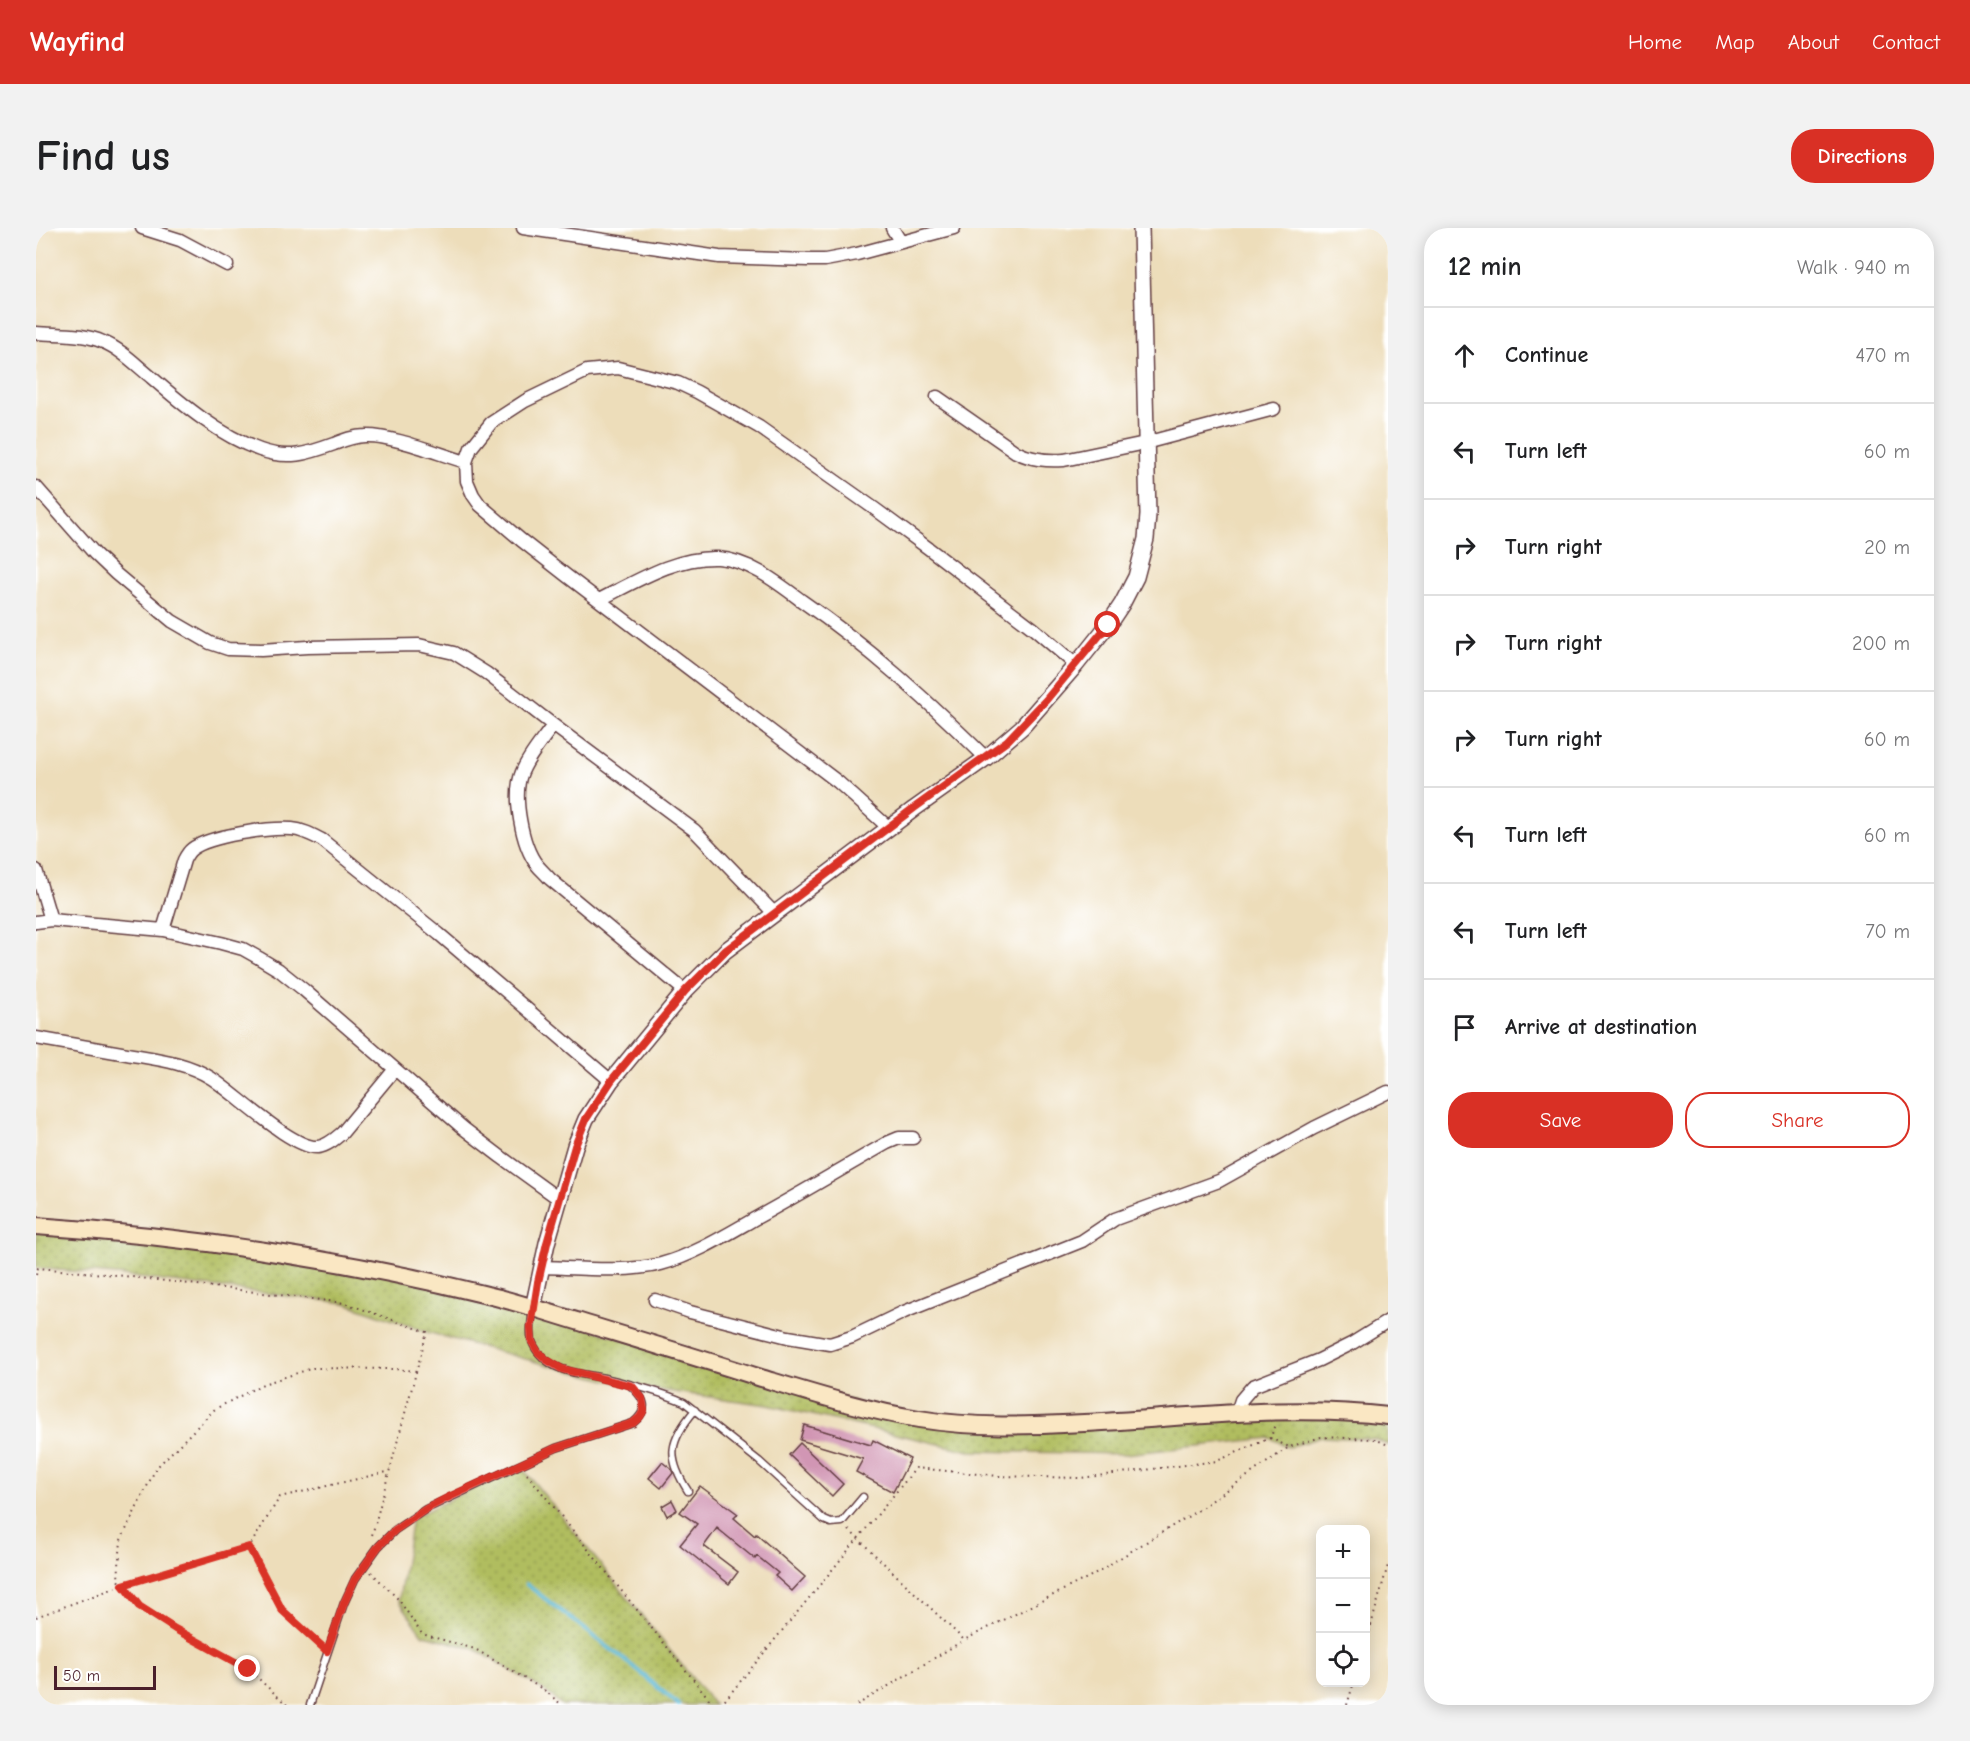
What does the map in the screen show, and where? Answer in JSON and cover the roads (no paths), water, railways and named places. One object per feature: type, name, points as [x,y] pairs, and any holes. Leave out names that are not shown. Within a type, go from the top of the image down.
[{"type":"main road","points":[[36,1226],[152,1237],[274,1253],[377,1271],[488,1295],[828,1398],[921,1420],[1049,1425],[1180,1418],[1237,1412],[1361,1413],[1388,1416]]},
{"type":"street","points":[[142,228],[180,240],[227,266]]},
{"type":"street","points":[[524,228],[719,257],[757,260],[825,260],[857,254],[954,228]]},
{"type":"street","points":[[892,228],[900,241]]},
{"type":"street","points":[[533,1308],[559,1198],[586,1119],[611,1081],[685,991],[725,951],[888,827],[986,758],[1022,727],[1076,665],[1122,604],[1136,577],[1146,539],[1148,497],[1141,228]]},
{"type":"street","points":[[36,333],[68,335],[104,342],[124,355],[190,410],[246,444],[270,453],[294,456],[306,454],[352,437],[372,436],[466,462]]},
{"type":"street","points":[[888,827],[837,782],[598,600],[480,505],[467,481],[466,462],[480,434],[502,414],[588,371],[618,368],[678,383],[759,427],[807,461],[928,548],[1034,629],[1076,665]]},
{"type":"street","points":[[937,398],[1016,452],[1036,459],[1064,459],[1145,443],[1274,409]]},
{"type":"street","points":[[36,487],[95,554],[116,574],[172,621],[210,643],[228,649],[244,650],[396,644],[419,645],[454,653],[486,673],[694,830],[774,913]]},
{"type":"street","points":[[598,600],[654,573],[701,559],[730,560],[748,566],[786,589],[862,644],[945,717],[986,758]]},
{"type":"street","points":[[553,725],[523,770],[519,780],[519,811],[531,855],[550,879],[685,991]]},
{"type":"street","points":[[163,930],[184,860],[195,847],[258,830],[293,829],[305,832],[322,840],[439,934],[611,1081]]},
{"type":"street","points":[[36,870],[51,920]]},
{"type":"street","points":[[36,922],[51,920],[163,930],[243,949],[279,970],[482,1142],[559,1198]]},
{"type":"street","points":[[36,1038],[168,1061],[192,1068],[224,1086],[302,1145],[317,1147],[331,1142],[342,1133],[396,1069]]},
{"type":"street","points":[[655,1300],[690,1312],[788,1337],[830,1344],[841,1341],[904,1312],[1082,1241],[1115,1219],[1219,1181],[1314,1128],[1388,1092]]},
{"type":"street","points":[[542,1267],[635,1267],[659,1264],[680,1257],[722,1237],[887,1143],[899,1138],[913,1138]]},
{"type":"street","points":[[1237,1412],[1241,1400],[1253,1386],[1319,1360],[1351,1344],[1388,1321]]},
{"type":"lane","points":[[533,1308],[532,1342],[547,1360],[562,1369],[673,1397],[695,1410],[759,1461],[824,1520],[831,1523],[842,1522],[863,1497]]},
{"type":"lane","points":[[310,1705],[344,1603],[355,1579],[378,1547],[395,1530],[426,1509],[556,1448],[633,1423],[644,1410],[644,1403],[632,1386]]},
{"type":"lane","points":[[688,1491],[677,1475],[673,1457],[676,1437],[695,1410]]},
{"type":"waterway","points":[[526,1584],[679,1705]]}]
